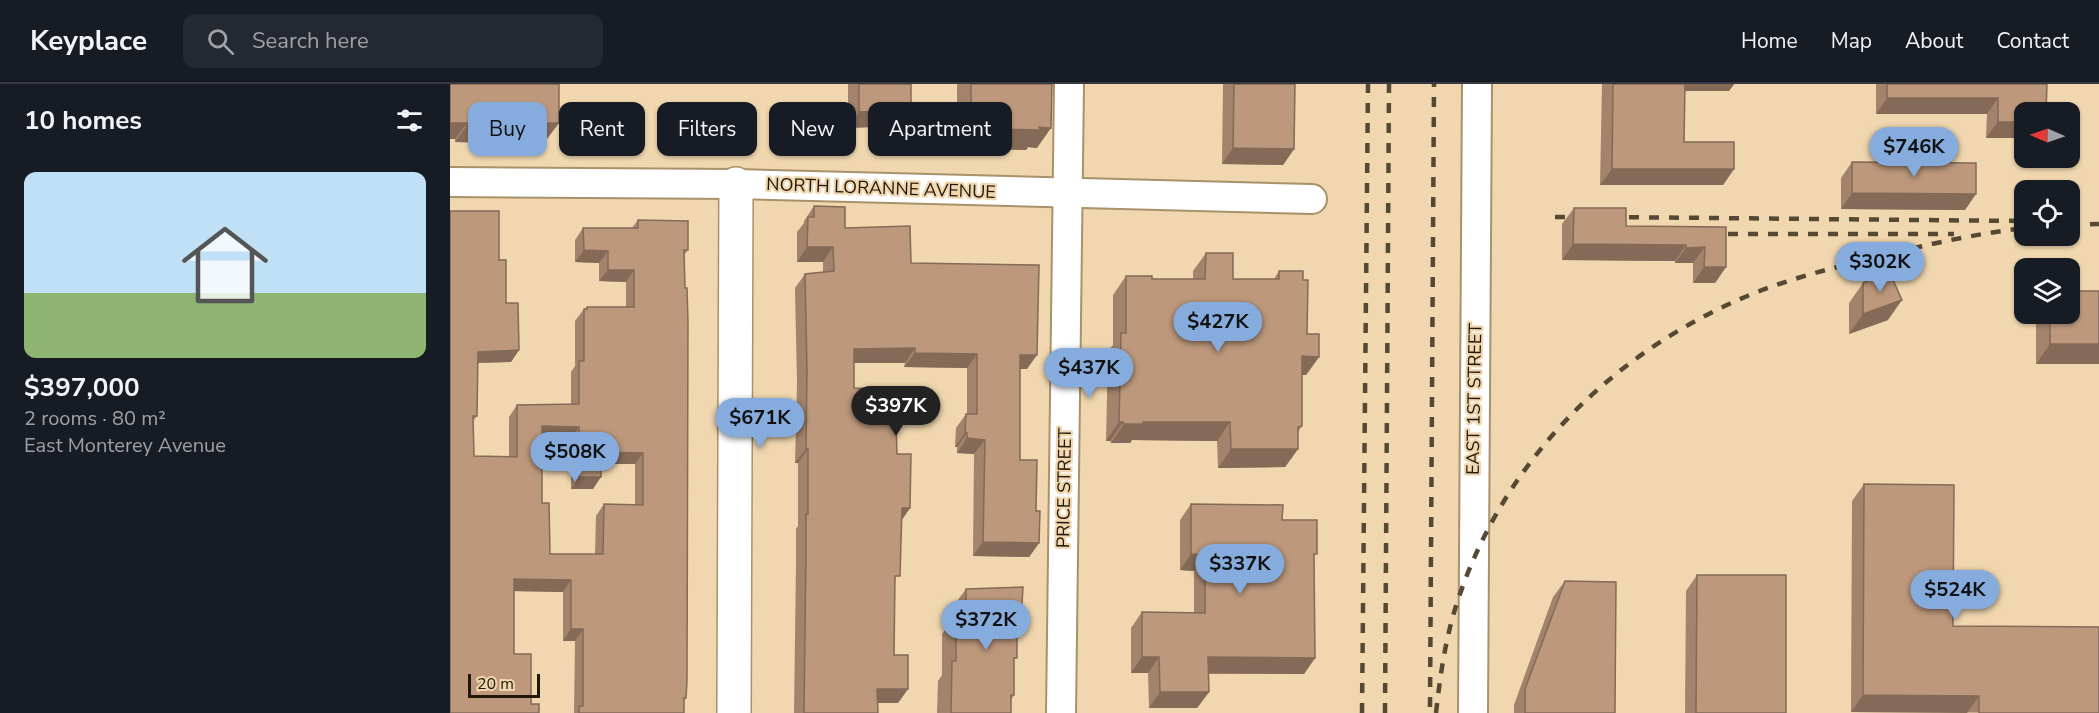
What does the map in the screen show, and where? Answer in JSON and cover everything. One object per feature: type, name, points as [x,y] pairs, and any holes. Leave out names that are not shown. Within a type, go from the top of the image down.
[{"type":"street","name":"PRICE STREET","points":[[1061,713],[1069,84]]},
{"type":"street","name":"EAST 1ST STREET","points":[[1473,713],[1477,84]]},
{"type":"street","name":"NORTH LORANNE AVENUE","points":[[450,182],[736,184],[1312,199]]},
{"type":"street","points":[[734,713],[736,184]]},
{"type":"building","points":[[450,84],[559,84],[559,123],[547,123],[547,102],[468,102],[468,126],[467,123],[450,123]]},
{"type":"building","points":[[859,84],[911,84],[911,102],[868,102],[868,112],[859,112]]},
{"type":"building","points":[[971,84],[1052,84],[1051,128],[1012,130],[1012,102],[971,102]]},
{"type":"building","points":[[1234,84],[1295,84],[1294,149],[1233,148]]},
{"type":"building","points":[[1613,84],[1685,84],[1684,142],[1734,142],[1734,169],[1612,169]]},
{"type":"building","points":[[1887,84],[2047,84],[2046,102],[2014,102],[2014,122],[1998,122],[1998,98],[1887,98]]},
{"type":"building","points":[[1852,162],[1976,163],[1976,194],[1852,193]]},
{"type":"building","points":[[814,206],[845,207],[845,228],[910,226],[911,263],[1039,265],[1037,355],[1020,355],[1020,460],[1037,460],[1036,511],[1040,511],[1039,543],[983,542],[985,440],[967,438],[967,433],[965,433],[966,414],[977,414],[977,354],[915,353],[915,348],[854,349],[854,388],[895,389],[897,454],[911,454],[910,508],[902,508],[900,576],[895,576],[894,655],[908,655],[908,689],[877,689],[878,713],[804,713],[806,514],[808,514],[805,274],[834,271],[833,247],[807,247],[808,217],[814,217]]},
{"type":"building","points":[[1574,208],[1626,208],[1626,226],[1726,227],[1726,267],[1704,267],[1705,247],[1573,244]]},
{"type":"building","points":[[450,211],[499,211],[499,260],[506,260],[506,303],[518,303],[519,350],[478,352],[477,416],[473,416],[474,456],[517,457],[517,405],[579,404],[579,361],[584,361],[584,309],[587,307],[634,307],[634,270],[608,270],[608,251],[584,250],[583,228],[638,228],[638,220],[688,221],[688,250],[684,250],[688,321],[687,681],[684,713],[579,713],[579,706],[583,706],[583,629],[571,629],[571,580],[514,579],[514,654],[531,654],[531,704],[539,704],[539,713],[450,713]],"holes":[[[542,426],[579,427],[579,477],[601,477],[601,452],[643,453],[643,505],[604,504],[603,554],[550,554],[549,503],[542,503]]]},
{"type":"building","points":[[1206,253],[1233,253],[1233,279],[1279,279],[1279,271],[1303,271],[1303,280],[1308,280],[1307,334],[1319,334],[1319,357],[1302,356],[1302,426],[1298,427],[1298,449],[1231,449],[1230,422],[1124,424],[1119,422],[1121,333],[1126,333],[1126,276],[1152,276],[1152,279],[1205,279]]},
{"type":"building","points":[[1889,271],[1902,300],[1863,314],[1863,283]]},
{"type":"building","points":[[2080,291],[2099,291],[2099,344],[2050,344],[2050,324],[2080,324]]},
{"type":"building","points":[[1864,484],[1954,485],[1953,626],[2099,627],[2099,713],[1979,713],[1979,696],[1863,695]]},
{"type":"building","points":[[1191,504],[1283,505],[1282,520],[1317,520],[1317,554],[1314,554],[1315,658],[1208,657],[1209,692],[1160,692],[1159,657],[1142,657],[1142,612],[1205,613],[1205,555],[1191,554]]},
{"type":"building","points":[[1697,575],[1786,575],[1786,713],[1696,713]]},
{"type":"building","points":[[1565,581],[1616,582],[1615,713],[1525,713],[1525,689]]},
{"type":"building","points":[[1023,587],[1021,621],[1017,621],[1017,658],[1014,658],[1014,695],[1011,695],[1011,713],[951,713],[952,661],[956,661],[956,614],[966,610],[966,589]]},
{"type":"railway","points":[[1362,713],[1368,84]]},
{"type":"railway","points":[[1385,713],[1389,84]]},
{"type":"railway","points":[[1430,707],[1434,84]]},
{"type":"railway","points":[[1555,217],[1585,217]]},
{"type":"railway","points":[[1609,217],[2014,221]]},
{"type":"railway","points":[[2080,225],[2099,224]]},
{"type":"railway","points":[[1436,713],[1449,632],[1476,553],[1502,504],[1533,459],[1569,417],[1609,380],[1654,346],[1701,318],[1767,288],[1797,278],[1912,249],[2014,230]]},
{"type":"railway","points":[[1708,234],[1954,234]]}]
